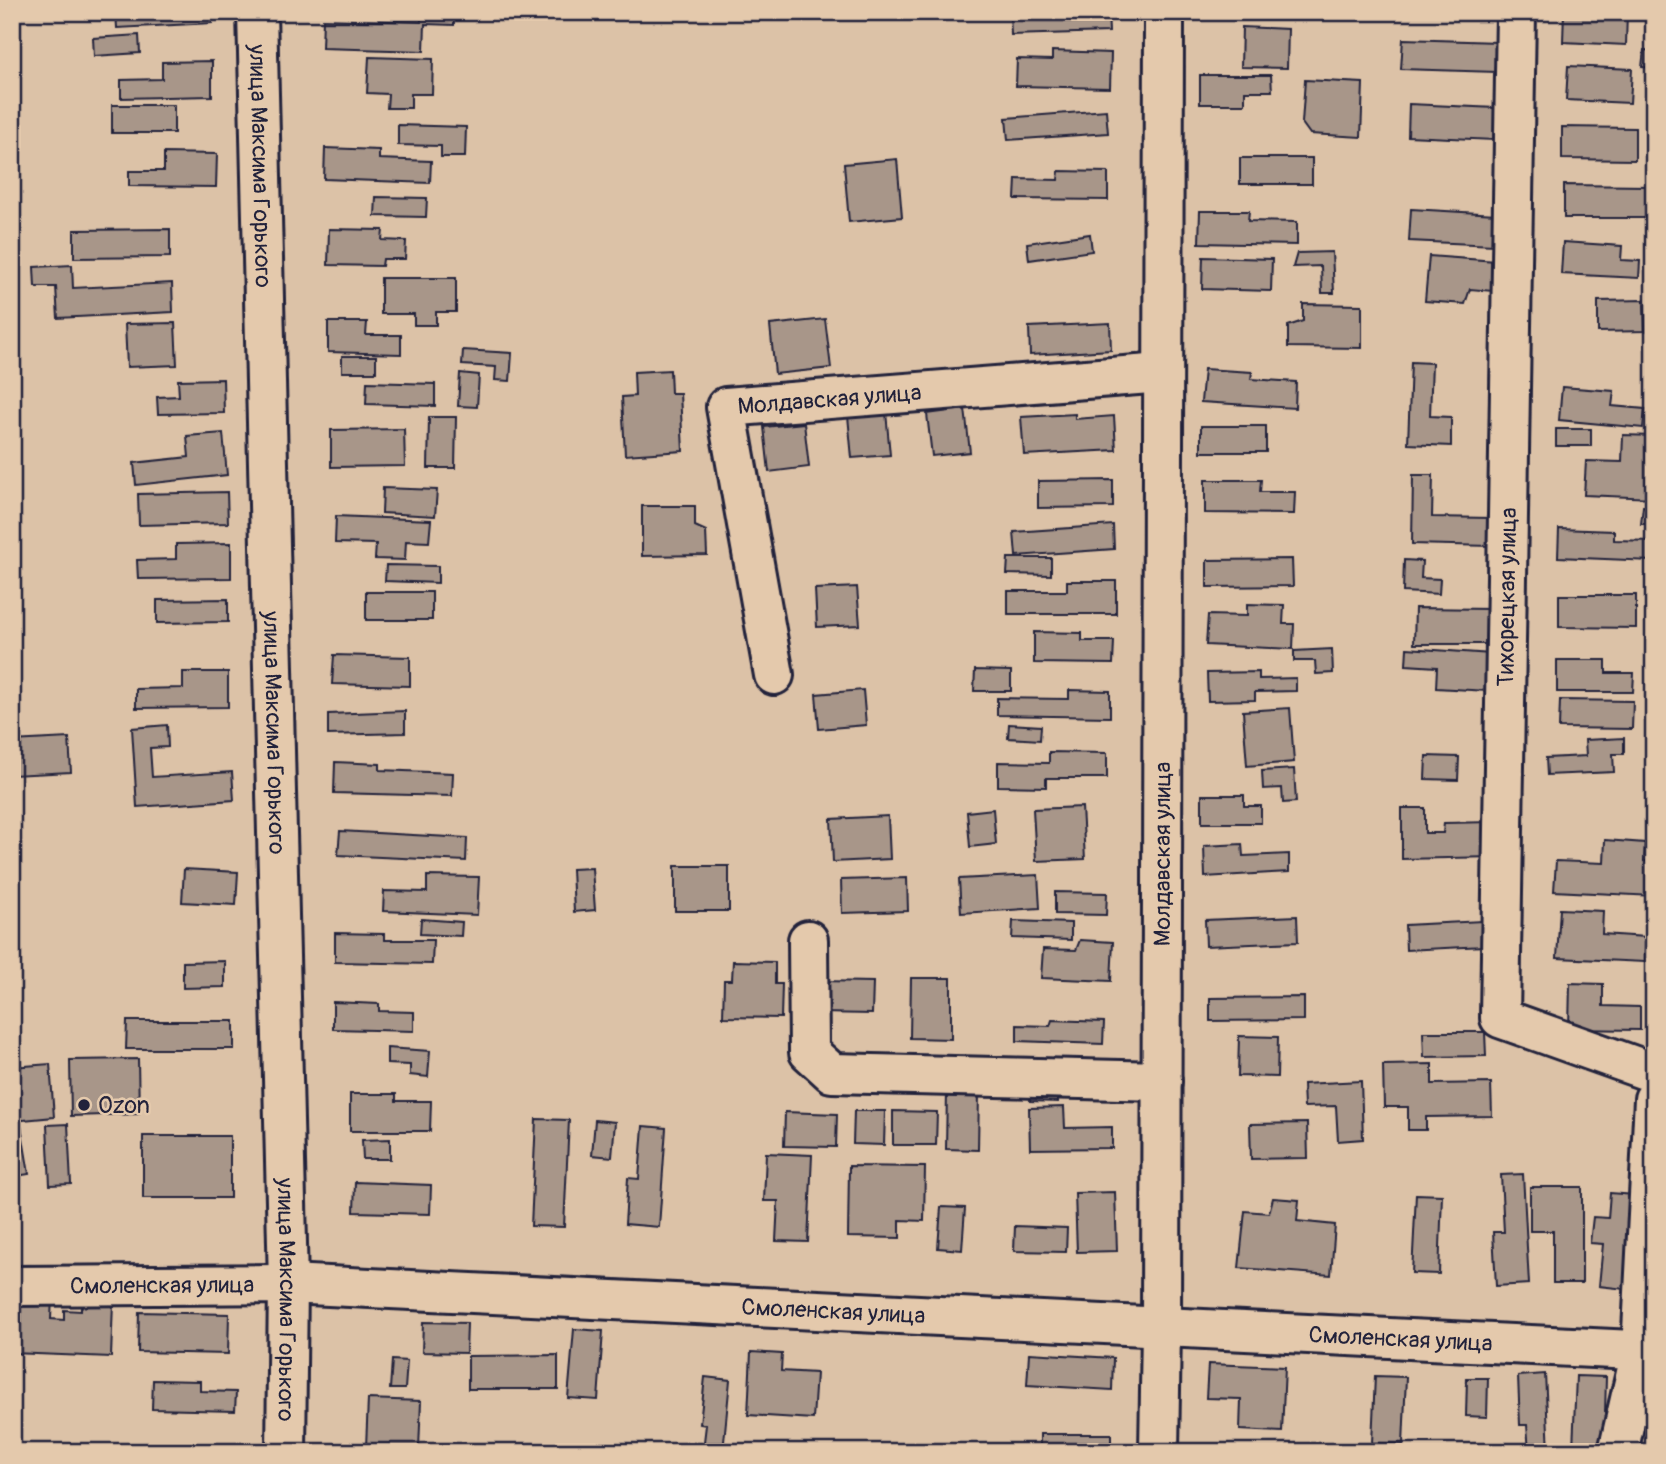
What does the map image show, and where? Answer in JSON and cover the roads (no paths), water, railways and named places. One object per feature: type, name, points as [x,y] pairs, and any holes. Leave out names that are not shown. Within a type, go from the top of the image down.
[{"type":"street","name":"улица Максима Горького","points":[[257,12],[288,1284],[286,1452]]},
{"type":"street","name":"Молдавская улица","points":[[1159,1452],[1164,12]]},
{"type":"street","name":"Тихорецкая улица","points":[[1516,12],[1500,1018],[1654,1073]]},
{"type":"street","name":"Молдавская улица","points":[[774,675],[726,408],[1163,373]]},
{"type":"street","points":[[808,940],[809,1052],[832,1073],[1162,1081]]},
{"type":"street","points":[[1618,1452],[1648,1351],[1654,1099]]},
{"type":"street","name":"Смоленская улица","points":[[12,1286],[288,1284],[1648,1351]]},
{"type":"place","name":"Ozon","points":[[84,1105]]}]
